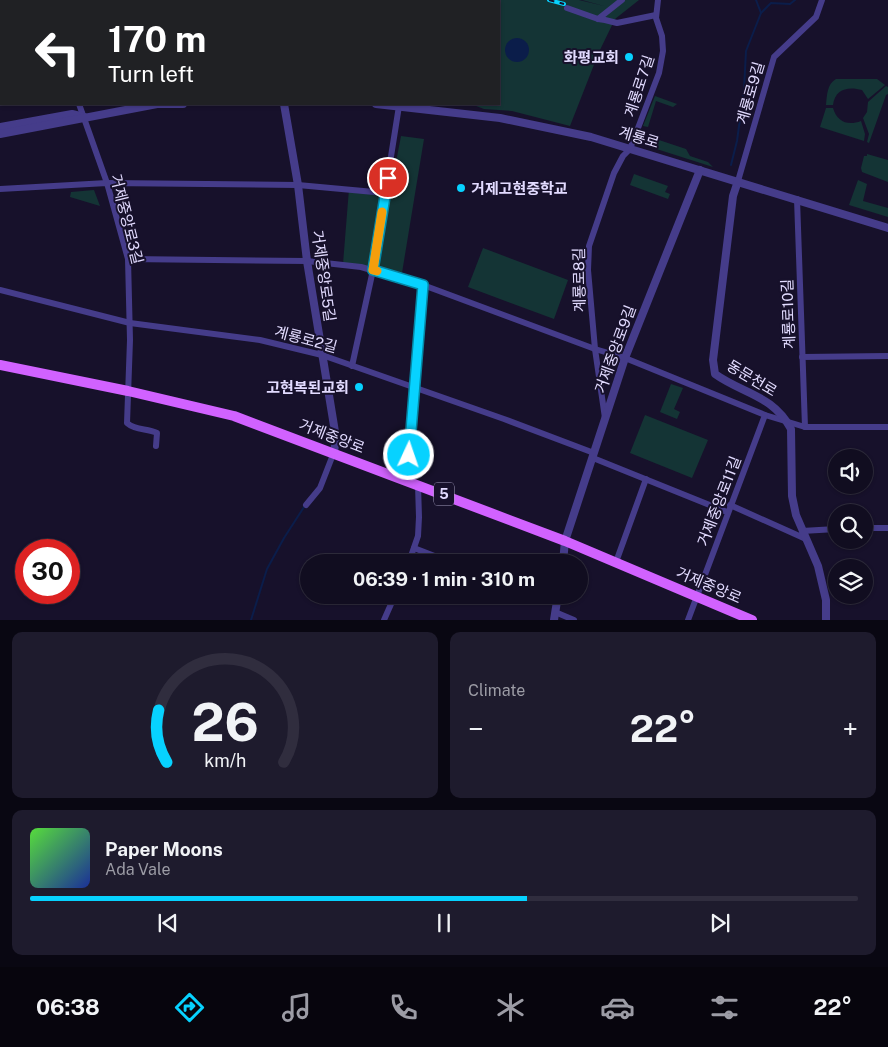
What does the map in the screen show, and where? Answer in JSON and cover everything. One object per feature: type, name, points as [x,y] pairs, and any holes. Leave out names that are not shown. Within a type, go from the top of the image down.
[{"type":"main road","name":"거제중앙로","points":[[0,365],[128,390],[234,416],[334,452],[565,541],[752,620]]},
{"type":"street","points":[[598,19],[622,0]]},
{"type":"street","name":"계룡로7길","points":[[630,149],[659,73],[662,58],[664,44],[656,15],[658,0]]},
{"type":"street","name":"계룡로9길","points":[[738,181],[774,57],[816,17],[822,0]]},
{"type":"street","points":[[567,8],[617,24],[656,15]]},
{"type":"street","name":"거제중앙로3길","points":[[79,105],[107,183],[128,259],[130,323],[127,423],[133,428],[151,430],[157,433],[156,446]]},
{"type":"street","points":[[0,134],[76,121],[84,117],[151,105]]},
{"type":"street","name":"거제중앙로5길","points":[[284,105],[336,438],[334,452]]},
{"type":"street","name":"계룡로","points":[[388,105],[500,118],[591,137],[888,228]]},
{"type":"street","points":[[352,366],[373,270],[399,106]]},
{"type":"street","points":[[0,127],[72,114],[84,117]]},
{"type":"street","name":"계룡로8길","points":[[605,420],[595,348],[588,270],[589,246],[614,173],[623,156],[630,149]]},
{"type":"street","name":"거제중앙로9길","points":[[564,554],[565,541],[625,358],[700,170]]},
{"type":"street","name":"동문천로","points":[[738,181],[730,213],[712,360],[716,374],[725,381],[758,396],[772,405],[787,422]]},
{"type":"street","points":[[0,189],[107,183],[298,185],[385,193]]},
{"type":"street","name":"계룡로10길","points":[[797,199],[805,428]]},
{"type":"street","points":[[128,259],[307,261],[361,267],[423,285],[625,358],[765,415],[805,428],[888,427]]},
{"type":"street","points":[[412,554],[418,536],[419,517],[413,483],[409,441],[423,285]]},
{"type":"street","name":"계룡로2길","points":[[0,290],[130,323],[260,340],[322,355],[504,419],[594,456],[646,480],[729,509],[806,539]]},
{"type":"street","points":[[802,357],[888,356]]},
{"type":"street","name":"거제중앙로11길","points":[[688,620],[765,415]]},
{"type":"street","points":[[787,422],[791,430],[792,496],[796,515],[818,566],[826,600],[826,620]]},
{"type":"street","points":[[306,505],[320,488],[334,452]]},
{"type":"street","points":[[616,562],[646,480]]},
{"type":"street","points":[[873,528],[888,528]]},
{"type":"street","points":[[802,531],[828,529]]},
{"type":"street","points":[[414,548],[429,554]]},
{"type":"street","points":[[384,620],[391,604]]},
{"type":"street","points":[[554,616],[574,620]]},
{"type":"green space","points":[[500,0],[579,0],[604,6],[582,0],[639,0],[615,19],[599,52],[570,126],[512,111],[484,109],[474,105],[500,105]]},
{"type":"green space","points":[[836,79],[877,79],[885,85],[868,99],[862,90],[852,88],[843,90],[836,95],[833,105],[826,105],[829,87]]},
{"type":"green space","points":[[886,86],[888,87],[888,94],[886,95],[869,143],[867,142],[869,134],[863,118],[867,112],[868,102]]},
{"type":"green space","points":[[655,96],[677,104],[673,107],[656,101],[648,127],[643,126]]},
{"type":"green space","points":[[826,108],[833,108],[837,117],[844,122],[861,121],[865,134],[864,141],[820,127]]},
{"type":"green space","points":[[401,136],[424,139],[401,279],[376,267]]},
{"type":"green space","points":[[650,137],[686,149],[690,156],[708,162],[713,167],[644,145],[644,139],[649,140]]},
{"type":"green space","points":[[867,154],[888,160],[888,182],[862,172],[864,156],[867,156]]},
{"type":"green space","points":[[634,174],[668,186],[665,192],[670,194],[668,199],[630,185]]},
{"type":"green space","points":[[858,180],[867,184],[863,201],[888,208],[888,217],[849,205]]},
{"type":"green space","points":[[349,189],[385,193],[373,270],[343,264]]},
{"type":"green space","points":[[94,190],[100,206],[70,197],[71,192]]},
{"type":"green space","points":[[483,248],[568,280],[554,319],[468,287]]},
{"type":"green space","points":[[671,384],[683,388],[674,409],[680,412],[677,419],[660,412]]},
{"type":"green space","points":[[645,415],[708,440],[692,478],[630,453]]},
{"type":"water","points":[[517,38],[525,42],[529,50],[525,58],[517,62],[509,58],[505,50],[509,42]]},
{"type":"waterway","points":[[731,165],[737,141],[744,89],[746,51],[761,13],[756,0]]},
{"type":"waterway","points":[[761,13],[771,3],[790,4],[795,0]]},
{"type":"waterway","points":[[251,620],[267,569],[304,507]]},
{"type":"railway","points":[[549,0],[564,4]]},
{"type":"slow traffic","points":[[377,271],[373,270],[382,212]]},
{"type":"place","name":"화평교회","points":[[629,57]]},
{"type":"place","name":"거제고현중학교","points":[[461,188]]},
{"type":"place","name":"고현복된교회","points":[[359,387]]},
{"type":"route","points":[[388,178],[373,270],[423,285],[413,387],[409,455]]}]
